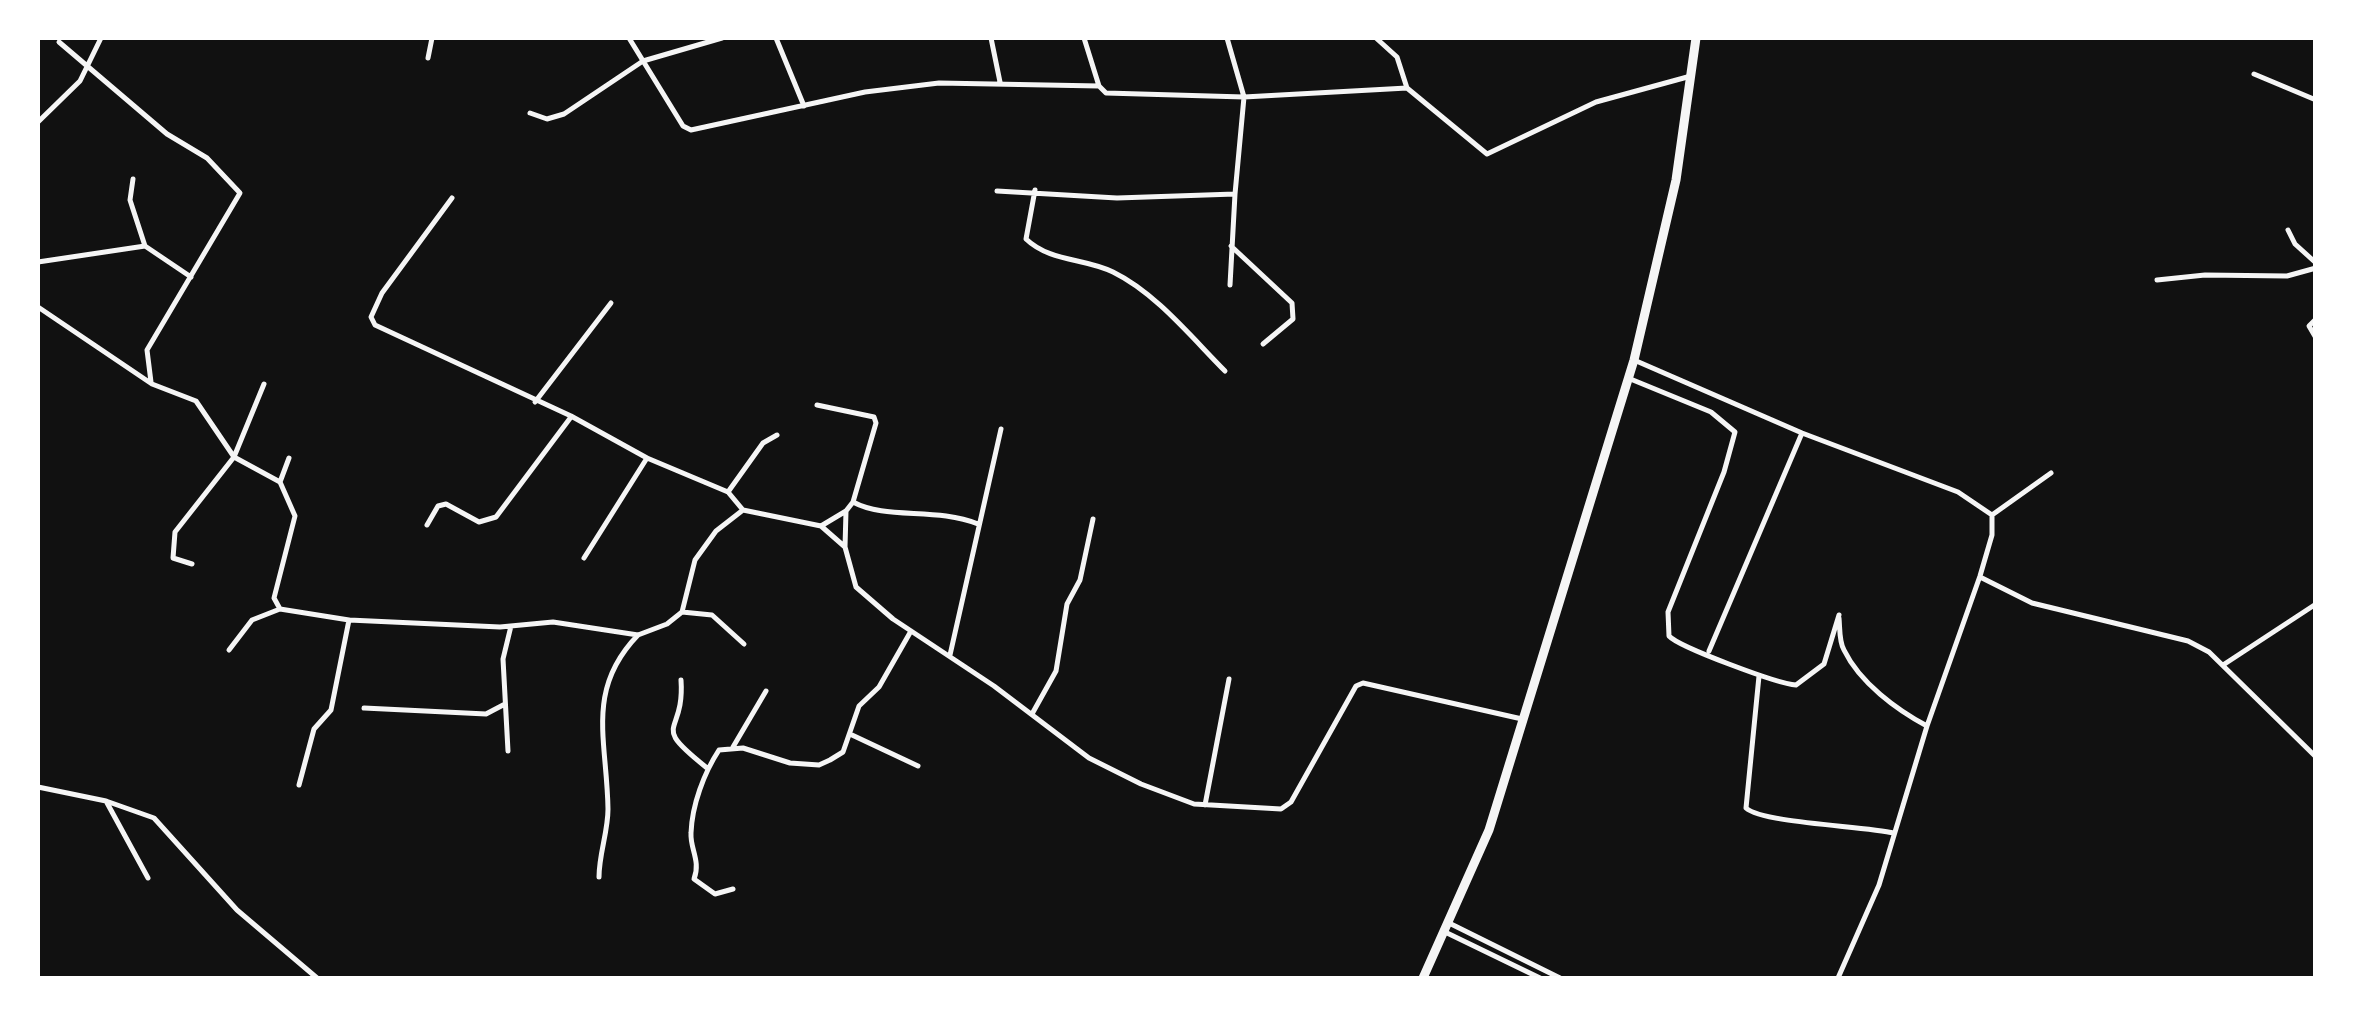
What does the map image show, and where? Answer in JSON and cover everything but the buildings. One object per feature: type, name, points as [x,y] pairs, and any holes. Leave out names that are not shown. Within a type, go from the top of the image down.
[{"type":"highway","points":[[1422,978],[1488,830],[1634,360],[1676,180],[1696,38]]},
{"type":"street","points":[[38,122],[80,82],[101,38]]},
{"type":"street","points":[[428,58],[432,38]]},
{"type":"street","points":[[629,38],[683,126],[691,130],[865,92],[1000,82],[1071,88],[1099,86]]},
{"type":"street","points":[[530,112],[547,118],[564,114],[643,61],[722,38]]},
{"type":"street","points":[[776,38],[804,106]]},
{"type":"street","points":[[991,38],[1000,82]]},
{"type":"street","points":[[1084,38],[1099,86],[1106,93],[1244,96],[1407,88]]},
{"type":"street","points":[[1227,38],[1244,96],[1230,286]]},
{"type":"street","points":[[1376,38],[1397,57],[1407,88],[1486,154],[1596,102],[1690,76]]},
{"type":"street","points":[[59,42],[167,134],[207,158],[240,192],[147,350],[152,384]]},
{"type":"street","points":[[2254,74],[2316,100]]},
{"type":"street","points":[[133,179],[130,200],[145,246],[191,277]]},
{"type":"street","points":[[997,191],[1035,190],[1116,198],[1235,194]]},
{"type":"street","points":[[1035,190],[1026,239],[1036,249],[1110,270],[1132,283],[1224,371]]},
{"type":"street","points":[[452,198],[382,294],[371,317],[383,330],[571,416],[647,458],[728,492],[744,510],[822,526],[846,547]]},
{"type":"street","points":[[2157,280],[2204,275],[2287,276],[2316,265],[2295,244],[2288,230]]},
{"type":"street","points":[[38,262],[145,246]]},
{"type":"street","points":[[1230,246],[1292,303],[1292,319],[1263,344]]},
{"type":"street","points":[[535,402],[611,303]]},
{"type":"street","points":[[38,307],[152,384],[196,400],[234,457],[280,482],[295,516],[274,598],[280,609]]},
{"type":"street","points":[[2316,319],[2309,326],[2316,338]]},
{"type":"street","points":[[1634,360],[1802,434],[1958,492],[1992,515]]},
{"type":"street","points":[[1628,378],[1711,412],[1736,432],[1666,620],[1666,631],[1675,643],[1708,652],[1759,676],[1796,684],[1819,671],[1839,615],[1842,649],[1893,708],[1927,726]]},
{"type":"street","points":[[192,564],[173,558],[175,532],[234,457],[264,384]]},
{"type":"street","points":[[817,405],[874,417],[853,502],[822,526]]},
{"type":"street","points":[[427,525],[438,506],[446,504],[480,522],[489,522],[510,503],[571,416]]},
{"type":"street","points":[[950,656],[1001,429]]},
{"type":"street","points":[[1708,652],[1802,434]]},
{"type":"street","points":[[728,492],[764,442],[777,435]]},
{"type":"street","points":[[280,482],[289,458]]},
{"type":"street","points":[[584,558],[647,458]]},
{"type":"street","points":[[1992,515],[2051,473]]},
{"type":"street","points":[[853,502],[869,511],[922,512],[978,524]]},
{"type":"street","points":[[229,650],[252,620],[280,609],[348,620],[511,626],[553,622],[638,634],[668,624],[682,612],[695,560],[716,531],[744,510]]},
{"type":"street","points":[[846,511],[846,547],[860,593],[1089,758],[1140,784],[1205,805],[1285,806],[1356,686],[1362,683],[1525,720]]},
{"type":"street","points":[[1838,978],[1879,885],[1927,726],[1980,576],[1992,535],[1992,515]]},
{"type":"street","points":[[1032,714],[1056,671],[1066,604],[1080,580],[1093,519]]},
{"type":"street","points":[[1980,576],[2032,603],[2188,640],[2223,665],[2316,757]]},
{"type":"street","points":[[2223,665],[2316,604]]},
{"type":"street","points":[[682,612],[712,615],[744,644]]},
{"type":"street","points":[[300,785],[314,729],[331,710],[348,620]]},
{"type":"street","points":[[508,751],[504,640],[511,626]]},
{"type":"street","points":[[734,890],[715,894],[694,879],[696,850],[690,835],[707,768],[719,750],[732,747],[818,765],[843,752],[860,706],[879,687],[911,631]]},
{"type":"street","points":[[599,878],[608,811],[602,758],[604,694],[610,671],[638,634]]},
{"type":"street","points":[[1759,676],[1746,808],[1764,817],[1862,826],[1894,833]]},
{"type":"street","points":[[1205,805],[1229,679]]},
{"type":"street","points":[[681,680],[682,694],[671,732],[674,742],[707,768]]},
{"type":"street","points":[[732,747],[766,691]]},
{"type":"street","points":[[364,708],[486,714],[505,704]]},
{"type":"street","points":[[852,735],[918,766]]},
{"type":"street","points":[[38,787],[106,801],[160,822],[237,910],[317,978]]},
{"type":"street","points":[[106,801],[148,878]]},
{"type":"street","points":[[1447,928],[1540,978]]},
{"type":"street","points":[[1447,928],[1560,978]]}]
